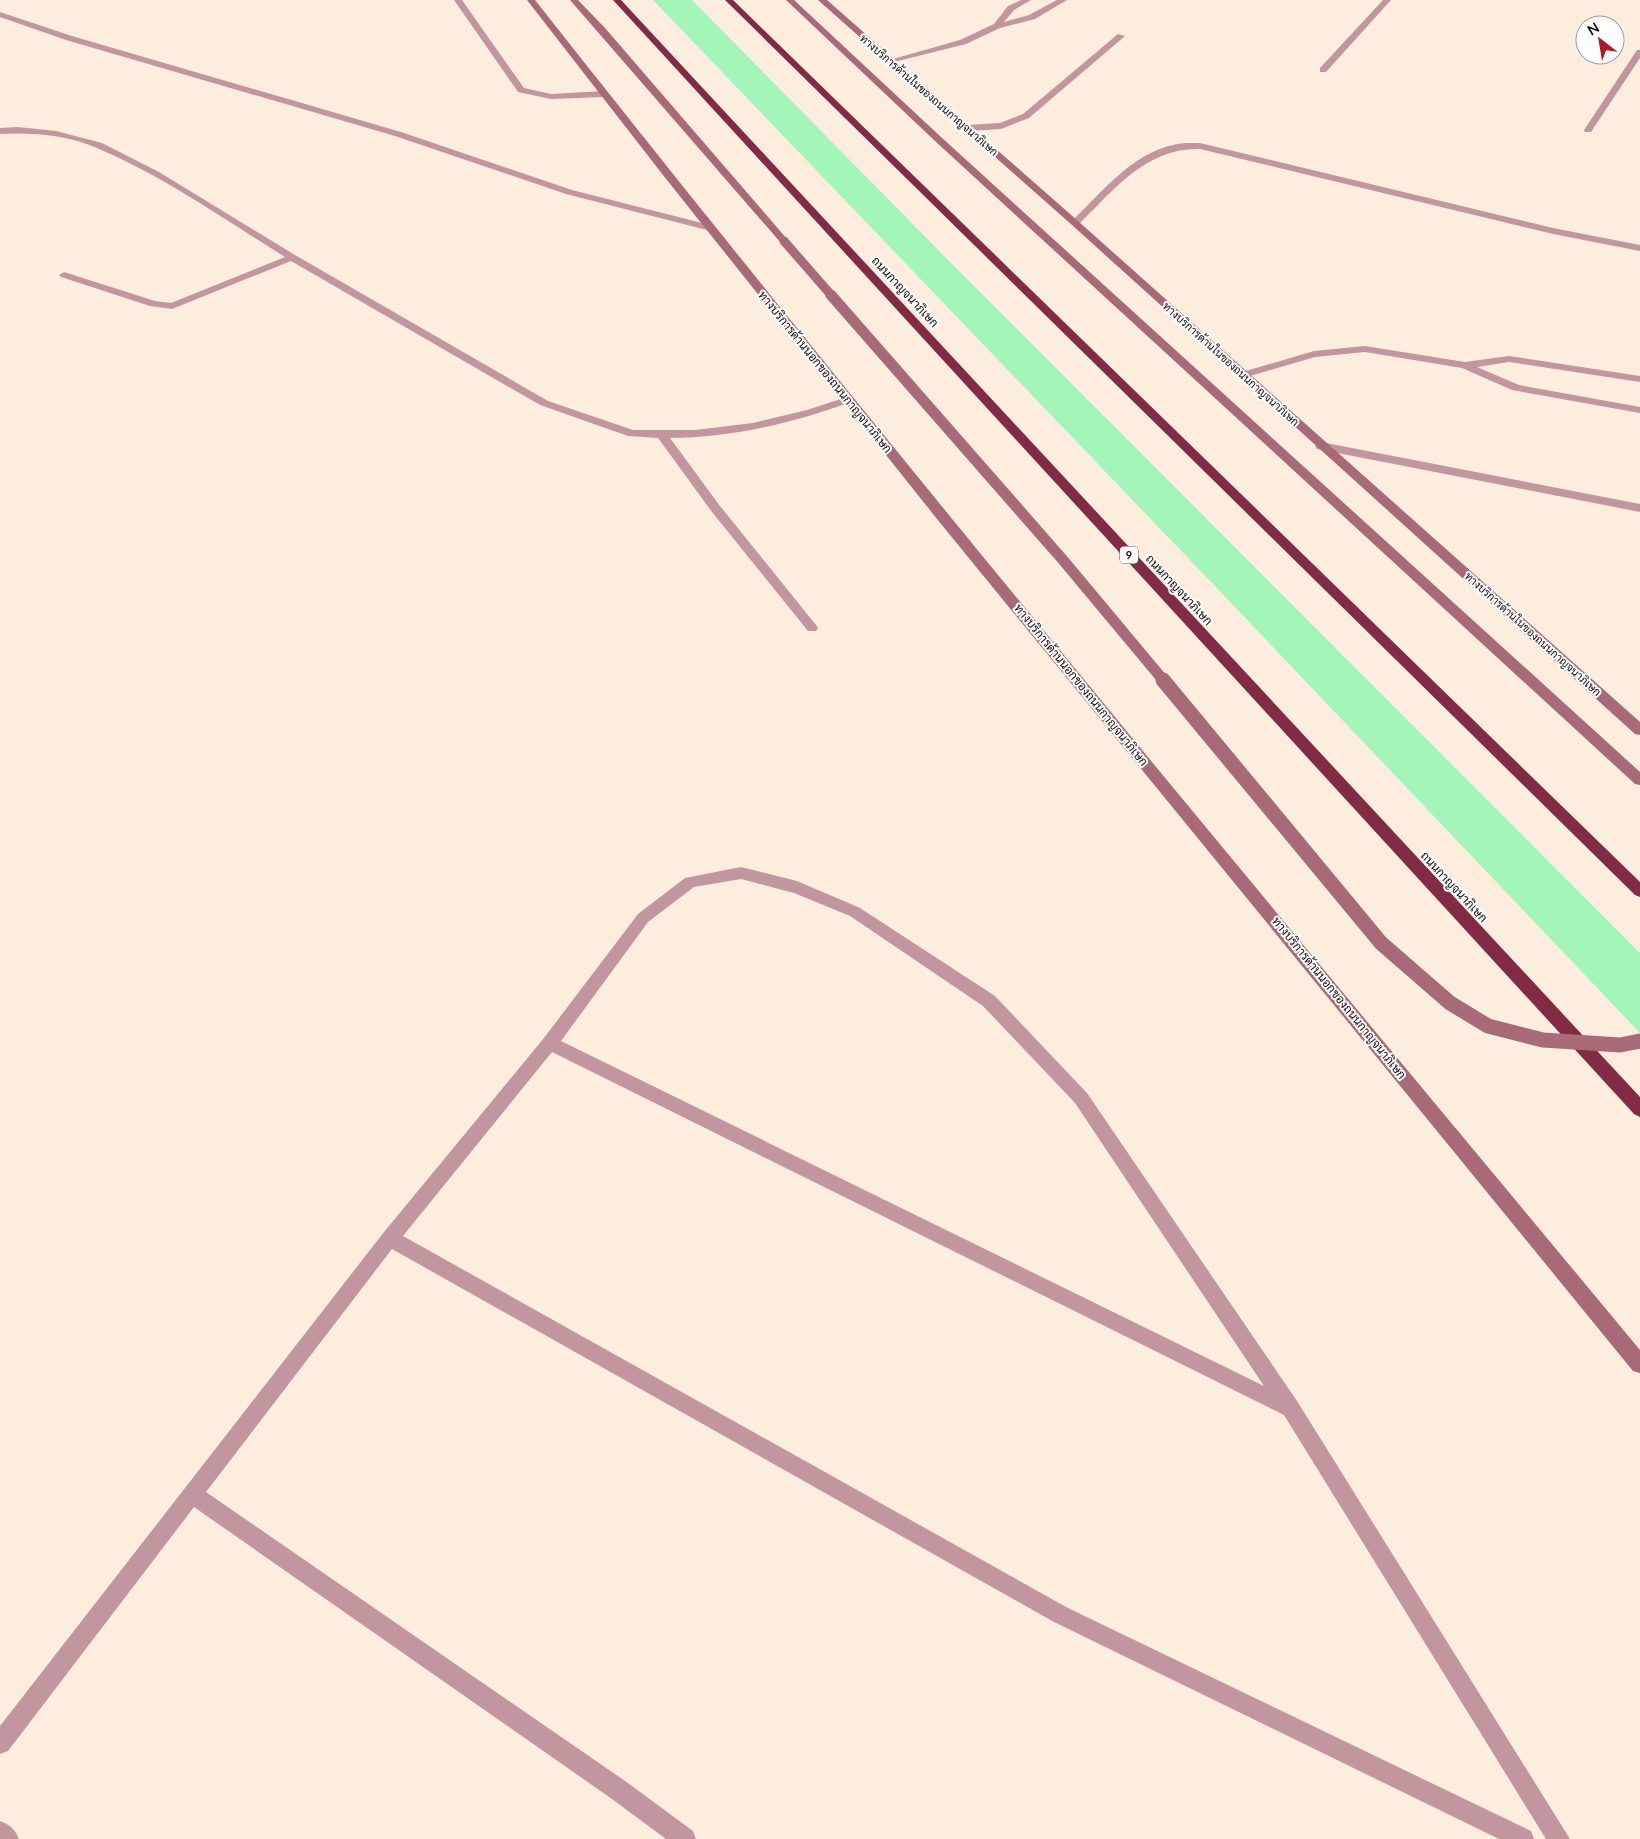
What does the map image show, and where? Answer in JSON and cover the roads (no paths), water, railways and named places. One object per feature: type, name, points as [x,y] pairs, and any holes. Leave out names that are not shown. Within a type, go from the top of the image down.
[{"type":"highway","name":"ถนนกาญจนาภิเษก","points":[[617,0],[1640,1109]]},
{"type":"highway","points":[[729,0],[1640,891]]},
{"type":"main road","name":"ทางบริการด้านนอกของถนนกาญจนาภิเษก","points":[[531,0],[707,227],[847,400],[1640,1364]]},
{"type":"main road","points":[[574,0],[1056,552],[1381,943],[1450,1004],[1488,1026],[1543,1040],[1620,1045],[1640,1041]]},
{"type":"main road","points":[[790,0],[938,139],[1640,780]]},
{"type":"main road","name":"ทางบริการด้านในของถนนกาญจนาภิเษก","points":[[822,0],[1075,223],[1640,730]]},
{"type":"street","points":[[458,0],[521,90],[532,95],[543,96],[604,94]]},
{"type":"street","points":[[997,26],[1011,8],[1027,0]]},
{"type":"street","points":[[890,61],[963,42],[997,26],[1032,17],[1063,0]]},
{"type":"street","points":[[1323,70],[1387,0]]},
{"type":"street","points":[[0,14],[69,38],[398,134],[569,192],[707,227]]},
{"type":"street","points":[[967,128],[1001,126],[1026,116],[1121,36]]},
{"type":"street","points":[[1588,130],[1640,52]]},
{"type":"street","points":[[0,131],[18,130],[56,134],[99,145],[156,174],[292,257],[544,403],[632,434],[695,434],[753,426],[810,412],[847,400]]},
{"type":"street","points":[[1075,223],[1131,170],[1153,155],[1177,146],[1200,146],[1543,228],[1640,248]]},
{"type":"street","points":[[64,275],[154,304],[172,306],[292,257]]},
{"type":"street","points":[[1243,375],[1314,354],[1365,349],[1465,365],[1516,388],[1640,410]]},
{"type":"street","points":[[1465,365],[1509,359],[1640,379]]},
{"type":"street","points":[[662,435],[716,509],[812,628]]},
{"type":"street","points":[[1322,446],[1640,508]]},
{"type":"street","points":[[0,1743],[390,1238],[550,1043],[643,918],[690,882],[741,873],[797,887],[855,912],[989,1001],[1081,1098],[1290,1408],[1559,1839]]},
{"type":"street","points":[[550,1043],[1290,1408]]},
{"type":"street","points":[[390,1238],[1061,1615],[1523,1839]]},
{"type":"street","points":[[192,1494],[620,1791],[685,1839]]},
{"type":"street","points":[[0,1832],[8,1839]]}]
